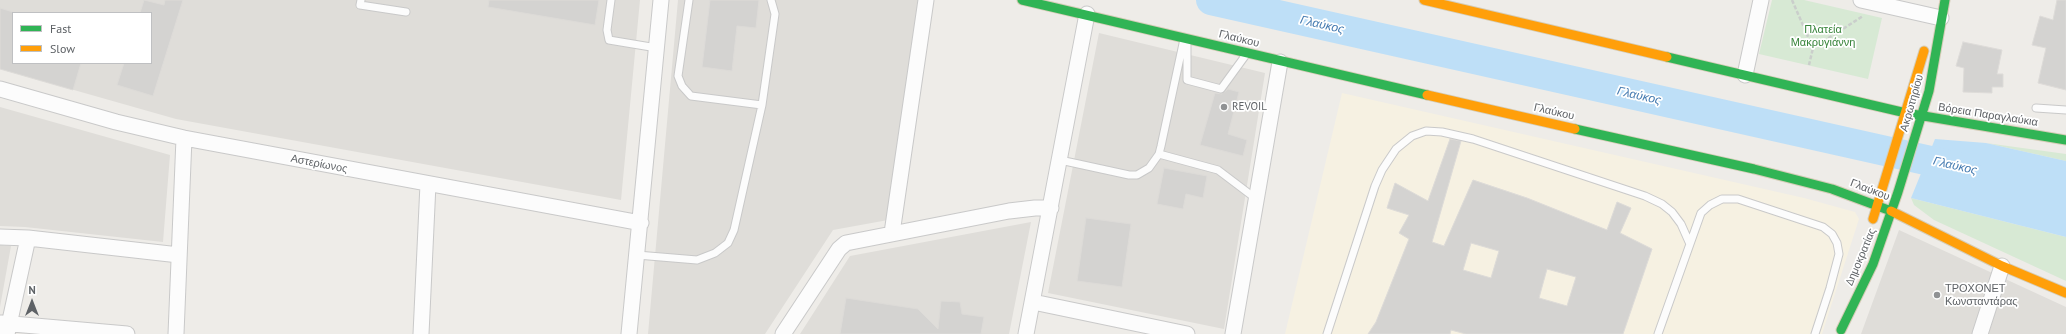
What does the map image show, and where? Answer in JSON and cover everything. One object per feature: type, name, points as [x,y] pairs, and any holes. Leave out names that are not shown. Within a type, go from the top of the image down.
[{"type":"main road","name":"Γλαύκου","points":[[1022,0],[1087,14],[1280,62],[1782,175],[1858,197],[1892,211],[2002,266],[2066,293]]},
{"type":"main road","points":[[1424,0],[1906,113]]},
{"type":"main road","name":"Ακρωτηρίου","points":[[1898,192],[1929,91],[1945,0]]},
{"type":"main road","name":"Ακρωτηρίου","points":[[1883,187],[1928,40],[1941,18]]},
{"type":"main road","name":"Βόρεια Παραγλαύκια","points":[[1906,113],[2066,140]]},
{"type":"main road","name":"Δημοκρατίας","points":[[1869,231],[1883,187]]},
{"type":"main road","name":"Δημοκρατίας","points":[[1840,332],[1873,264],[1898,192]]},
{"type":"main road","name":"Δημοκρατίας","points":[[1840,332],[1853,282]]},
{"type":"street","points":[[629,334],[641,223],[661,0]]},
{"type":"street","points":[[892,233],[926,0]]},
{"type":"street","points":[[1745,75],[1761,0]]},
{"type":"street","points":[[1863,7],[1941,18]]},
{"type":"street","points":[[1026,334],[1087,14]]},
{"type":"street","points":[[1233,334],[1255,198],[1280,62]]},
{"type":"street","name":"Αστερίωνος","points":[[0,89],[108,120],[184,138],[641,223]]},
{"type":"street","points":[[176,334],[184,138]]},
{"type":"street","points":[[421,334],[428,184]]},
{"type":"street","points":[[783,334],[841,246],[853,241],[1025,208],[1051,208]]},
{"type":"street","points":[[0,237],[28,238],[179,255]]},
{"type":"street","points":[[28,238],[5,327],[127,334]]},
{"type":"street","points":[[1980,334],[2002,266]]},
{"type":"street","points":[[1033,302],[1187,334]]},
{"type":"lane","points":[[361,0],[360,5],[406,12]]},
{"type":"lane","points":[[611,0],[607,30],[609,40],[657,48]]},
{"type":"lane","points":[[689,0],[678,76],[682,86],[691,96],[762,105]]},
{"type":"lane","points":[[637,255],[697,260],[715,253],[728,243],[734,230],[762,105],[775,14],[771,0]]},
{"type":"lane","points":[[1186,38],[1188,80],[1221,89],[1247,54]]},
{"type":"lane","points":[[1060,160],[1121,174],[1137,175],[1149,168],[1159,154],[1186,38]]},
{"type":"lane","points":[[2036,108],[2066,110]]},
{"type":"lane","points":[[1327,334],[1382,170],[1396,149],[1412,136],[1426,131],[1442,132],[1473,139],[1645,196],[1662,204],[1672,212],[1681,224],[1689,242]]},
{"type":"lane","points":[[1159,154],[1218,170],[1255,198]]},
{"type":"lane","points":[[1658,334],[1689,242],[1701,213],[1710,205],[1722,199],[1738,199],[1823,227],[1832,234],[1837,243],[1839,254],[1815,334]]},
{"type":"path","points":[[1792,0],[1813,48],[1809,65]]},
{"type":"path","points":[[1813,48],[1863,7]]},
{"type":"shaded area","points":[[0,0],[640,0],[621,200],[176,119],[0,69]]},
{"type":"shaded area","points":[[678,0],[919,0],[888,220],[833,230],[765,334],[648,334]]},
{"type":"shaded area","points":[[1099,33],[1265,73],[1224,329],[1048,293]]},
{"type":"shaded area","points":[[1342,93],[1804,198],[1855,212],[1859,219],[1822,334],[1285,334]]},
{"type":"shaded area","points":[[0,107],[170,155],[163,242],[25,227],[0,226]]},
{"type":"shaded area","points":[[1031,222],[1009,334],[800,334],[850,256]]},
{"type":"shaded area","points":[[1899,230],[2066,307],[2066,334],[1861,334]]},
{"type":"shaded area","points":[[0,245],[11,246],[0,307]]},
{"type":"green space","name":"Πλατεία Μακρυγιάννη","points":[[1772,0],[1804,0],[1882,18],[1868,79],[1759,54]]},
{"type":"green space","points":[[1986,143],[2066,154],[2066,161]]},
{"type":"green space","points":[[1911,198],[2066,237],[2066,281],[1934,220],[1914,205]]},
{"type":"water","points":[[1935,139],[1986,143],[2066,161],[2066,237],[1911,198]]},
{"type":"building","points":[[144,0],[164,5],[165,0],[183,0],[153,96],[117,85],[124,64],[152,64],[152,12],[140,12]]},
{"type":"building","points":[[489,0],[599,0],[595,25],[488,7]]},
{"type":"building","points":[[710,0],[759,0],[756,28],[737,26],[732,71],[702,67]]},
{"type":"building","points":[[2057,0],[2066,0],[2066,90],[2038,83],[2046,48],[2032,45],[2040,16],[2053,20]]},
{"type":"building","points":[[0,8],[13,12],[12,64],[81,64],[73,90],[0,69]]},
{"type":"building","points":[[1963,42],[2002,50],[1997,74],[2003,74],[2003,87],[1992,87],[1992,93],[1963,92],[1964,68],[1956,66]]},
{"type":"building","points":[[1228,89],[1239,92],[1228,134],[1247,140],[1243,156],[1200,145],[1215,93],[1222,94]]},
{"type":"building","points":[[1450,139],[1461,141],[1432,242],[1444,246],[1473,180],[1527,198],[1607,230],[1617,202],[1631,208],[1620,233],[1652,249],[1623,334],[1466,334],[1451,330],[1450,334],[1368,334],[1376,322],[1409,239],[1399,233],[1409,215],[1387,208],[1395,183],[1428,201]],"holes":[[[1471,243],[1499,251],[1491,278],[1463,270]],[[1547,269],[1576,277],[1567,306],[1539,298]]]},
{"type":"building","points":[[1164,168],[1207,176],[1203,198],[1186,194],[1183,209],[1157,204]]},
{"type":"building","points":[[1086,218],[1131,224],[1122,287],[1077,281]]},
{"type":"building","points":[[846,298],[918,309],[938,329],[941,301],[960,302],[962,314],[984,317],[981,334],[840,334]]},
{"type":"waterway","name":"Γλαύκος","points":[[1211,0],[1966,169]]},
{"type":"traffic: fast","points":[[1022,0],[1427,95]]},
{"type":"traffic: fast","points":[[1841,330],[1873,264],[1898,192],[1929,91],[1945,0]]},
{"type":"traffic: fast","points":[[1667,57],[1906,113],[2066,140]]},
{"type":"traffic: fast","points":[[1575,129],[1754,169],[1832,189],[1891,211]]},
{"type":"traffic: slow","points":[[1424,0],[1667,57]]},
{"type":"traffic: slow","points":[[1873,219],[1924,51]]},
{"type":"traffic: slow","points":[[1427,95],[1575,129]]},
{"type":"traffic: slow","points":[[1891,211],[2002,266],[2066,293]]},
{"type":"place","name":"REVOIL","points":[[1224,107]]},
{"type":"place","name":"ΤΡΟΧΟΝΕΤ Κωνσταντάρας","points":[[1937,295]]}]
